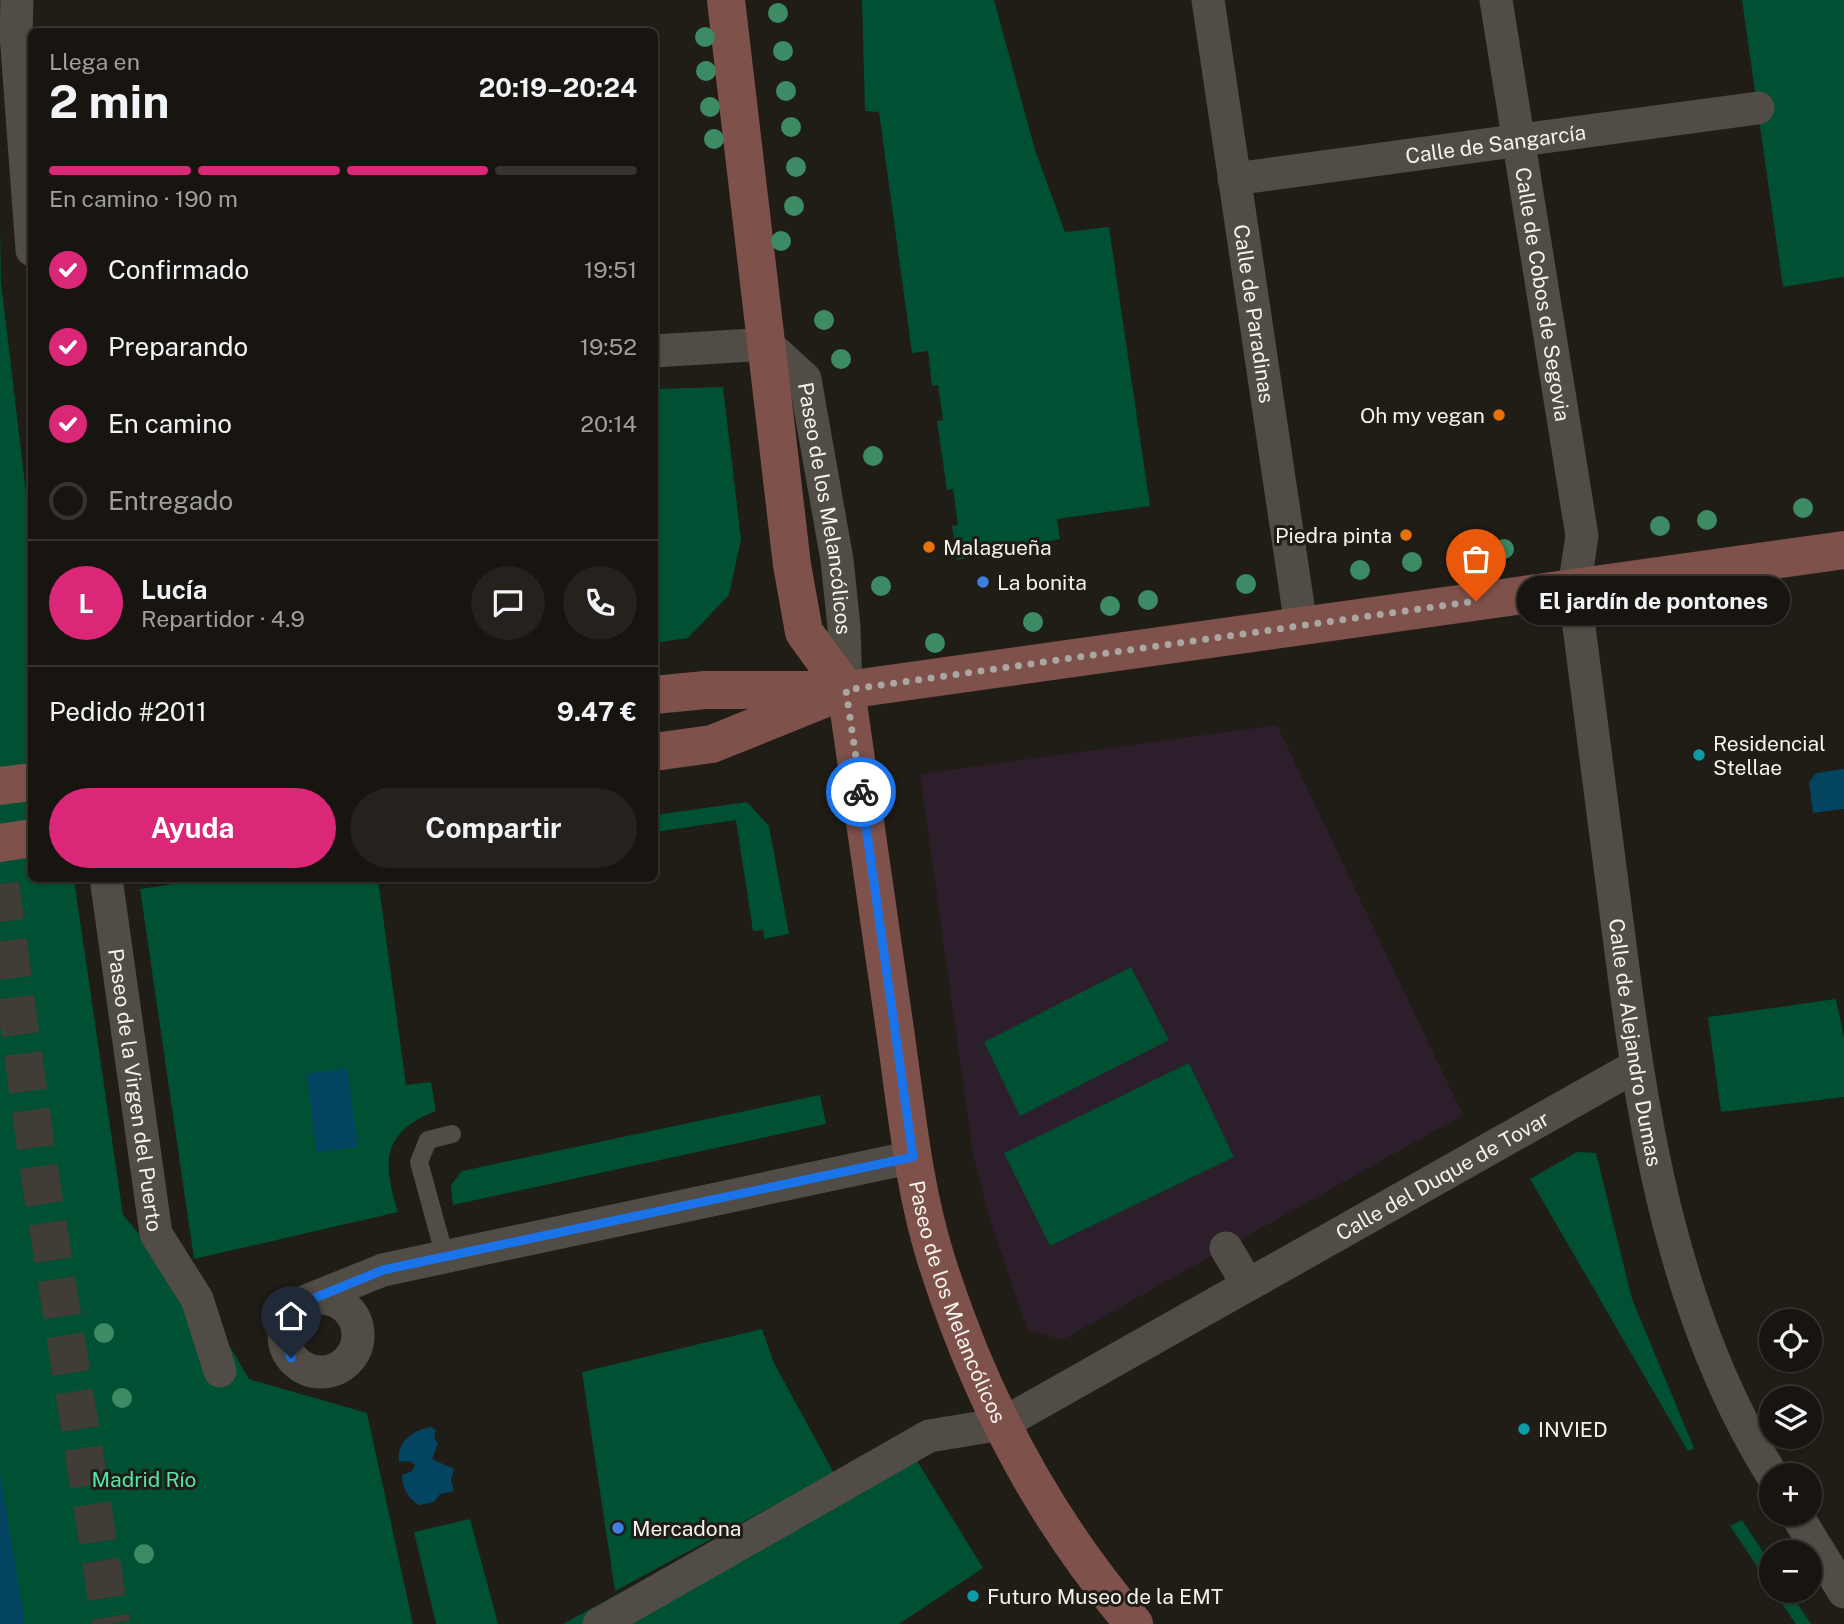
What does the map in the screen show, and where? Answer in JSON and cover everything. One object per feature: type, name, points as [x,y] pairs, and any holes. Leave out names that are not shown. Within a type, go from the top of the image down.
[{"type":"street","points":[[17,0],[16,34],[28,196]]},
{"type":"street","name":"Paseo de los Melancólicos","points":[[726,0],[792,565],[804,632],[846,690],[913,1157],[935,1257],[978,1378],[1002,1424],[1062,1529],[1099,1584],[1134,1624]]},
{"type":"street","name":"Calle de Paradinas","points":[[1208,0],[1301,626]]},
{"type":"street","name":"Calle de Cobos de Segovia","points":[[1496,0],[1582,536],[1574,588]]},
{"type":"street","name":"Calle de Sangarcía","points":[[1234,179],[1758,108]]},
{"type":"street","points":[[658,351],[767,344]]},
{"type":"street","points":[[658,694],[693,690],[846,690],[1844,550]]},
{"type":"street","name":"Calle de Alejandro Dumas","points":[[1574,588],[1636,1066],[1651,1153],[1683,1275],[1719,1369],[1766,1463]]},
{"type":"street","points":[[658,751],[700,746],[744,733],[846,690]]},
{"type":"street","points":[[0,786],[28,782]]},
{"type":"street","points":[[0,843],[28,839]]},
{"type":"street","name":"Paseo de la Virgen del Puerto","points":[[107,882],[156,1234],[197,1299],[220,1371]]},
{"type":"street","name":"Calle del Duque de Tovar","points":[[1002,1424],[1636,1066]]},
{"type":"street","points":[[311,1299],[336,1301],[354,1318],[358,1331],[358,1343],[345,1364],[323,1373],[300,1366],[285,1347],[283,1335],[291,1312],[311,1299],[383,1270],[913,1157]]},
{"type":"street","points":[[1226,1248],[1248,1285]]},
{"type":"street","points":[[358,1331],[383,1270]]},
{"type":"street","points":[[599,1624],[929,1436],[1002,1424]]},
{"type":"street","points":[[1803,1526],[1844,1592]]},
{"type":"lane","points":[[445,1257],[419,1162],[428,1140],[452,1134]]},
{"type":"shaded area","points":[[1277,725],[1463,1115],[1062,1340],[1028,1330],[991,1224],[973,1154],[920,774]]},
{"type":"green space","points":[[862,0],[994,0],[1035,150],[1065,232],[1109,227],[1150,506],[1057,519],[1060,539],[957,560],[952,526],[958,525],[953,489],[947,490],[937,421],[943,420],[938,385],[932,386],[928,351],[912,353],[879,112],[865,111]]},
{"type":"green space","points":[[1742,0],[1844,0],[1844,277],[1783,287]]},
{"type":"green space","name":"Madrid Río","points":[[0,226],[1,282],[28,509],[28,882],[74,882],[123,1215],[219,1328],[249,1379],[367,1413],[413,1624],[0,1624]]},
{"type":"green space","points":[[723,387],[741,539],[729,595],[688,638],[658,643],[658,389]]},
{"type":"green space","points":[[747,802],[769,826],[789,934],[764,939],[763,930],[753,931],[736,820],[658,832],[658,815]]},
{"type":"green space","points":[[186,882],[378,882],[406,1085],[431,1082],[436,1111],[418,1119],[405,1129],[396,1139],[391,1151],[390,1178],[398,1212],[194,1259],[140,889]]},
{"type":"green space","points":[[1131,967],[1169,1040],[1020,1116],[984,1042]]},
{"type":"green space","points":[[1836,999],[1844,1038],[1844,1097],[1721,1112],[1708,1017]]},
{"type":"green space","points":[[1189,1063],[1234,1157],[1050,1246],[1004,1153]]},
{"type":"green space","points":[[820,1095],[826,1124],[453,1205],[451,1185],[462,1171]]},
{"type":"green space","points":[[1577,1152],[1596,1153],[1632,1299],[1694,1448],[1688,1451],[1530,1179]]},
{"type":"green space","points":[[762,1329],[774,1363],[834,1473],[615,1591],[582,1372]]},
{"type":"green space","points":[[903,1438],[983,1568],[899,1624],[563,1624]]},
{"type":"green space","points":[[470,1519],[498,1624],[436,1624],[414,1532]]},
{"type":"green space","points":[[1742,1520],[1759,1546],[1759,1569],[1730,1526]]},
{"type":"green space","points":[[1781,1603],[1797,1603],[1811,1624],[1796,1624]]},
{"type":"water","points":[[1844,769],[1844,809],[1813,813],[1809,782],[1816,773]]},
{"type":"water","points":[[347,1068],[358,1147],[317,1152],[306,1074]]},
{"type":"water","points":[[431,1427],[436,1430],[434,1438],[438,1443],[432,1459],[454,1469],[451,1480],[454,1491],[440,1494],[434,1502],[420,1505],[409,1497],[402,1480],[402,1475],[412,1471],[415,1465],[409,1461],[399,1462],[399,1455],[403,1443],[412,1434]]},
{"type":"water","points":[[0,1474],[25,1624],[0,1624]]},
{"type":"tunnel","points":[[0,884],[38,1163],[111,1624]]},
{"type":"way so far","points":[[861,792],[846,690],[1476,601]]},
{"type":"place","name":"Oh my vegan","points":[[1499,415]]},
{"type":"place","name":"Piedra pinta","points":[[1406,535]]},
{"type":"place","name":"Malagueña","points":[[929,547]]},
{"type":"place","name":"La bonita","points":[[983,582]]},
{"type":"place","name":"El jardín de pontones","points":[[1476,601]]},
{"type":"place","name":"Residencial Stellae","points":[[1699,755]]},
{"type":"place","name":"INVIED","points":[[1524,1429]]},
{"type":"place","name":"Mercadona","points":[[618,1528]]},
{"type":"place","name":"Futuro Museo de la EMT","points":[[973,1596]]},
{"type":"route","points":[[291,1358],[283,1335],[291,1312],[300,1304],[383,1270],[913,1157],[861,792]]}]
